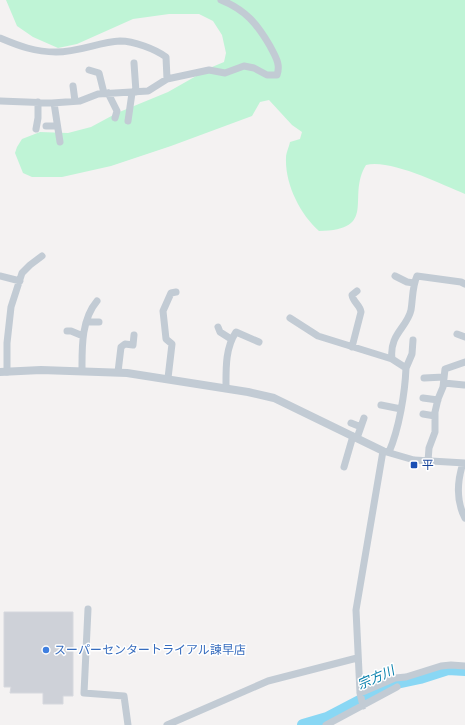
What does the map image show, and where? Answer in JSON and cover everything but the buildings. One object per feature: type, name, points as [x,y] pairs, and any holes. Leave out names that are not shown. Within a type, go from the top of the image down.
[{"type":"street","points":[[0,101],[54,103],[75,102],[106,93],[148,91],[167,79],[209,70],[225,73],[244,66],[254,68],[267,74],[277,75],[279,69],[277,58],[260,29],[232,4],[221,0]]},
{"type":"street","points":[[0,38],[30,50],[55,52],[76,51],[120,41],[136,44],[158,51],[166,57],[167,79]]},
{"type":"street","points":[[128,121],[134,92],[134,63]]},
{"type":"street","points":[[89,70],[99,73],[106,93],[117,111],[115,118]]},
{"type":"street","points":[[73,86],[75,102]]},
{"type":"street","points":[[36,129],[38,102]]},
{"type":"street","points":[[54,103],[60,142]]},
{"type":"street","points":[[46,126],[57,126]]},
{"type":"street","points":[[42,256],[30,264],[22,273],[11,307],[4,372],[41,370],[118,372],[168,378],[274,398],[386,452],[414,460],[464,463],[459,473],[458,504],[465,518]]},
{"type":"street","points":[[0,276],[20,281]]},
{"type":"street","points":[[395,276],[407,282],[414,283]]},
{"type":"street","points":[[392,359],[393,342],[411,311],[414,283],[417,276],[461,282],[465,284]]},
{"type":"street","points":[[352,347],[361,312],[360,308],[352,299],[352,295],[357,291]]},
{"type":"street","points":[[168,378],[172,344],[166,339],[162,319],[163,311],[171,293],[176,292]]},
{"type":"street","points":[[82,371],[83,336],[93,306],[97,301]]},
{"type":"street","points":[[290,318],[318,336],[392,359],[406,368]]},
{"type":"street","points":[[87,322],[100,322]]},
{"type":"street","points":[[218,328],[220,332],[231,338]]},
{"type":"street","points":[[67,331],[83,336]]},
{"type":"street","points":[[226,388],[226,365],[231,338],[236,332],[259,342]]},
{"type":"street","points":[[457,334],[465,337]]},
{"type":"street","points":[[118,372],[121,347],[125,344],[133,345],[134,335]]},
{"type":"street","points":[[362,705],[357,658],[356,610],[386,452],[395,440],[406,368],[412,354],[413,340]]},
{"type":"street","points":[[428,461],[429,448],[435,432],[435,416],[444,380],[445,369],[465,362]]},
{"type":"street","points":[[424,378],[444,380],[464,385]]},
{"type":"street","points":[[423,398],[438,400]]},
{"type":"street","points":[[381,405],[400,409]]},
{"type":"street","points":[[424,414],[435,416]]},
{"type":"street","points":[[344,466],[364,418]]},
{"type":"street","points":[[351,423],[361,427]]},
{"type":"street","points":[[88,609],[84,693],[124,696],[128,725]]},
{"type":"street","points":[[167,725],[268,681],[357,658]]},
{"type":"street","points":[[360,694],[395,678],[406,677],[441,666],[465,666]]},
{"type":"street","points":[[326,725],[397,687]]},
{"type":"green space","points":[[6,0],[465,0],[465,194],[402,169],[376,164],[366,165],[361,177],[358,210],[355,218],[349,225],[337,229],[319,231],[306,216],[295,198],[286,168],[286,154],[290,142],[300,139],[302,132],[292,125],[269,100],[260,102],[252,116],[171,146],[111,166],[62,177],[32,177],[23,173],[15,153],[22,139],[40,132],[68,133],[91,127],[117,113],[168,92],[212,67],[224,62],[226,53],[222,35],[213,21],[199,14],[169,14],[133,19],[77,44],[58,48],[33,37],[17,26]]},
{"type":"waterway","name":"宗方川","points":[[303,725],[327,718],[392,684],[420,678],[448,669],[465,670]]},
{"type":"place","name":"平","points":[[414,465]]},
{"type":"place","name":"スーパーセンタートライアル諫早店","points":[[46,650]]}]
